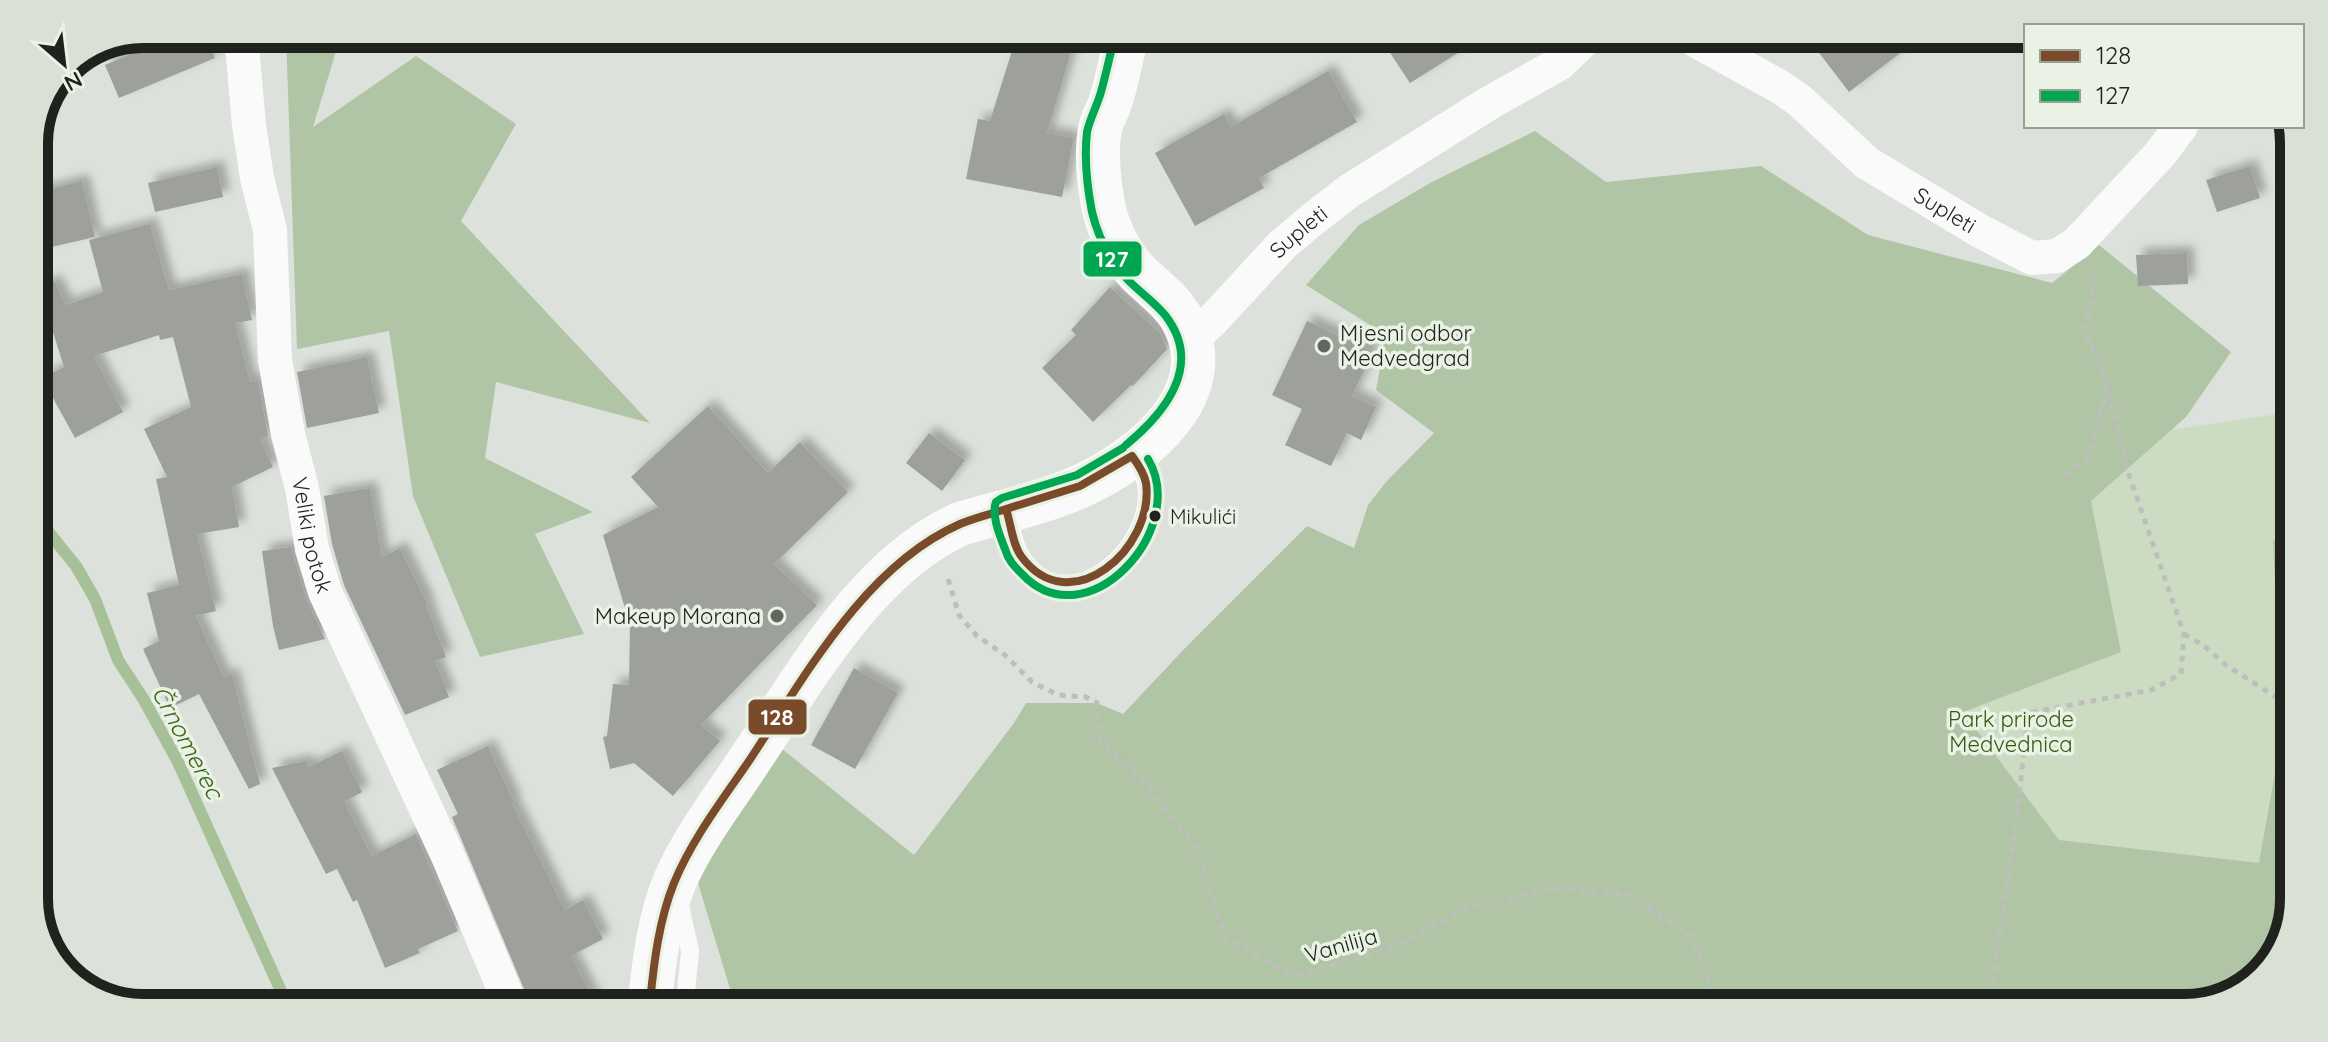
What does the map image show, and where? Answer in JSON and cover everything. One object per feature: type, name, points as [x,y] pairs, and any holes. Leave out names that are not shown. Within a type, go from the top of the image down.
[{"type":"street","name":"Veliki potok","points":[[242,48],[252,147],[270,230],[275,360],[312,549],[325,592],[447,854],[506,994]]},
{"type":"street","points":[[651,994],[659,931],[674,883],[701,833],[787,699],[845,621],[901,562],[941,533],[1080,486],[1132,456],[1169,421],[1190,386],[1195,353],[1180,316],[1165,297],[1136,272],[1117,244],[1104,211],[1099,175],[1101,125],[1110,105],[1124,48]]},
{"type":"street","name":"Supleti","points":[[1191,339],[1210,323],[1282,245],[1349,191],[1491,102],[1559,64],[1576,48]]},
{"type":"street","name":"Supleti","points":[[1709,48],[1799,100],[1867,163],[2032,258],[2057,256],[2077,243],[2160,154],[2180,128]]},
{"type":"lane","points":[[991,514],[1020,555],[1044,579],[1059,583],[1081,582],[1098,576],[1114,564],[1134,539],[1146,510],[1147,486],[1132,456]]},
{"type":"lane","points":[[674,883],[690,951],[686,994]]},
{"type":"path","points":[[1991,994],[2016,824],[2028,713],[2151,690],[2181,674],[2184,634],[2127,469],[2107,386],[2085,331],[2096,269],[2077,243]]},
{"type":"path","points":[[2065,475],[2088,458],[2107,386]]},
{"type":"path","name":"Vanilija","points":[[991,514],[955,541],[948,582],[959,615],[977,636],[1005,655],[1032,682],[1058,695],[1086,697],[1097,703],[1100,740],[1153,792],[1199,853],[1225,938],[1294,976],[1394,947],[1464,910],[1551,888],[1627,894],[1692,936],[1712,994]]},
{"type":"path","points":[[2184,634],[2280,698]]},
{"type":"green space","points":[[286,48],[337,48],[313,127],[416,56],[516,124],[461,221],[650,423],[496,382],[485,458],[593,512],[535,534],[584,634],[480,657],[413,496],[389,331],[297,349]]},
{"type":"green space","points":[[1535,131],[1606,182],[1761,166],[1868,235],[2052,283],[2099,245],[2231,352],[2186,417],[2091,501],[2121,652],[1963,712],[2059,840],[2259,863],[2280,745],[2278,918],[2273,936],[2257,962],[2238,978],[2216,989],[2185,994],[732,994],[698,883],[717,833],[776,744],[914,855],[1026,703],[1097,703],[1123,714],[1307,526],[1354,548],[1368,505],[1434,433],[1376,390],[1386,335],[1306,285],[1359,225],[1430,183]]},
{"type":"green space","name":"Park prirode Medvednica","points":[[2280,414],[2280,899],[2273,936],[2257,962],[2238,978],[2216,989],[2185,994],[1605,994],[1713,498]]},
{"type":"green space","points":[[2273,539],[2280,548],[2280,714]]},
{"type":"building","points":[[146,48],[211,48],[215,58],[119,98],[105,65]]},
{"type":"building","points":[[1013,48],[1072,48],[1047,133],[1074,138],[1062,197],[966,179],[978,119],[990,121]]},
{"type":"building","points":[[1387,48],[1466,48],[1410,83]]},
{"type":"building","points":[[1815,48],[1907,48],[1849,92]]},
{"type":"building","points":[[1328,71],[1357,122],[1259,178],[1264,188],[1195,226],[1155,153],[1224,114],[1231,127]]},
{"type":"building","points":[[2250,166],[2260,198],[2217,212],[2206,180]]},
{"type":"building","points":[[217,167],[223,197],[155,212],[148,183]]},
{"type":"building","points":[[82,181],[95,237],[48,248],[48,190]]},
{"type":"building","points":[[150,224],[169,290],[242,274],[252,320],[235,323],[250,382],[258,380],[268,436],[260,438],[273,467],[232,487],[239,527],[197,534],[216,611],[196,616],[224,678],[232,674],[260,784],[249,789],[199,694],[170,708],[143,649],[159,641],[147,593],[179,585],[156,479],[167,477],[144,429],[191,407],[173,337],[160,340],[159,335],[94,356],[123,412],[75,438],[48,389],[48,375],[64,367],[48,316],[48,284],[54,281],[66,305],[103,292],[89,240]]},
{"type":"building","points":[[2187,253],[2188,284],[2138,286],[2136,255]]},
{"type":"building","points":[[1110,287],[1160,333],[1167,349],[1133,386],[1093,422],[1042,368],[1076,335],[1071,330]]},
{"type":"building","points":[[1307,321],[1373,352],[1352,396],[1376,407],[1361,440],[1347,433],[1331,466],[1285,445],[1302,409],[1272,395]]},
{"type":"building","points":[[367,357],[379,413],[307,428],[297,372]]},
{"type":"building","points":[[708,406],[768,473],[800,442],[848,492],[774,564],[817,605],[701,725],[720,741],[673,796],[634,763],[610,769],[603,737],[607,736],[613,684],[629,685],[630,625],[603,535],[658,507],[631,477]]},
{"type":"building","points":[[929,433],[965,460],[942,491],[906,463]]},
{"type":"building","points":[[370,488],[382,557],[400,548],[428,605],[446,657],[435,661],[449,697],[405,715],[344,585],[332,544],[324,496]]},
{"type":"building","points":[[291,547],[306,598],[325,639],[279,650],[262,551]]},
{"type":"building","points":[[854,668],[898,693],[855,769],[811,745]]},
{"type":"building","points":[[488,746],[512,803],[565,910],[583,900],[603,939],[571,956],[591,994],[526,994],[452,817],[458,814],[437,770]]},
{"type":"building","points":[[342,751],[362,792],[344,802],[372,856],[416,834],[458,931],[418,949],[420,953],[385,968],[357,900],[353,902],[337,869],[326,874],[272,768],[306,761],[309,767]]},
{"type":"waterway","name":"Črnomerec","points":[[48,531],[76,566],[95,599],[118,660],[178,762],[282,994]]},
{"type":"transit line","name":"127","points":[[1112,48],[1087,132],[1086,172],[1092,212],[1111,257],[1122,274],[1165,315],[1176,334],[1181,352],[1180,370],[1166,403],[1126,445]]},
{"type":"transit line","name":"127","points":[[1123,448],[1077,475],[996,502],[997,526],[1006,553],[1022,574],[1048,591],[1075,595],[1101,586],[1125,569],[1143,545],[1155,516],[1157,487],[1148,459]]},
{"type":"transit line","name":"128","points":[[1132,456],[1145,479],[1145,508],[1137,531],[1123,552],[1105,569],[1084,579],[1062,582],[1041,575],[1018,551],[1006,509],[1080,486],[1132,456]]},
{"type":"transit line","name":"128","points":[[651,994],[661,926],[674,883],[690,850],[840,626],[895,567],[926,543],[960,524],[1006,509]]},
{"type":"place","name":"Mjesni odbor Medvedgrad","points":[[1324,346]]},
{"type":"place","name":"Mikulići","points":[[1155,516]]},
{"type":"place","name":"Makeup Morana","points":[[777,616]]}]
